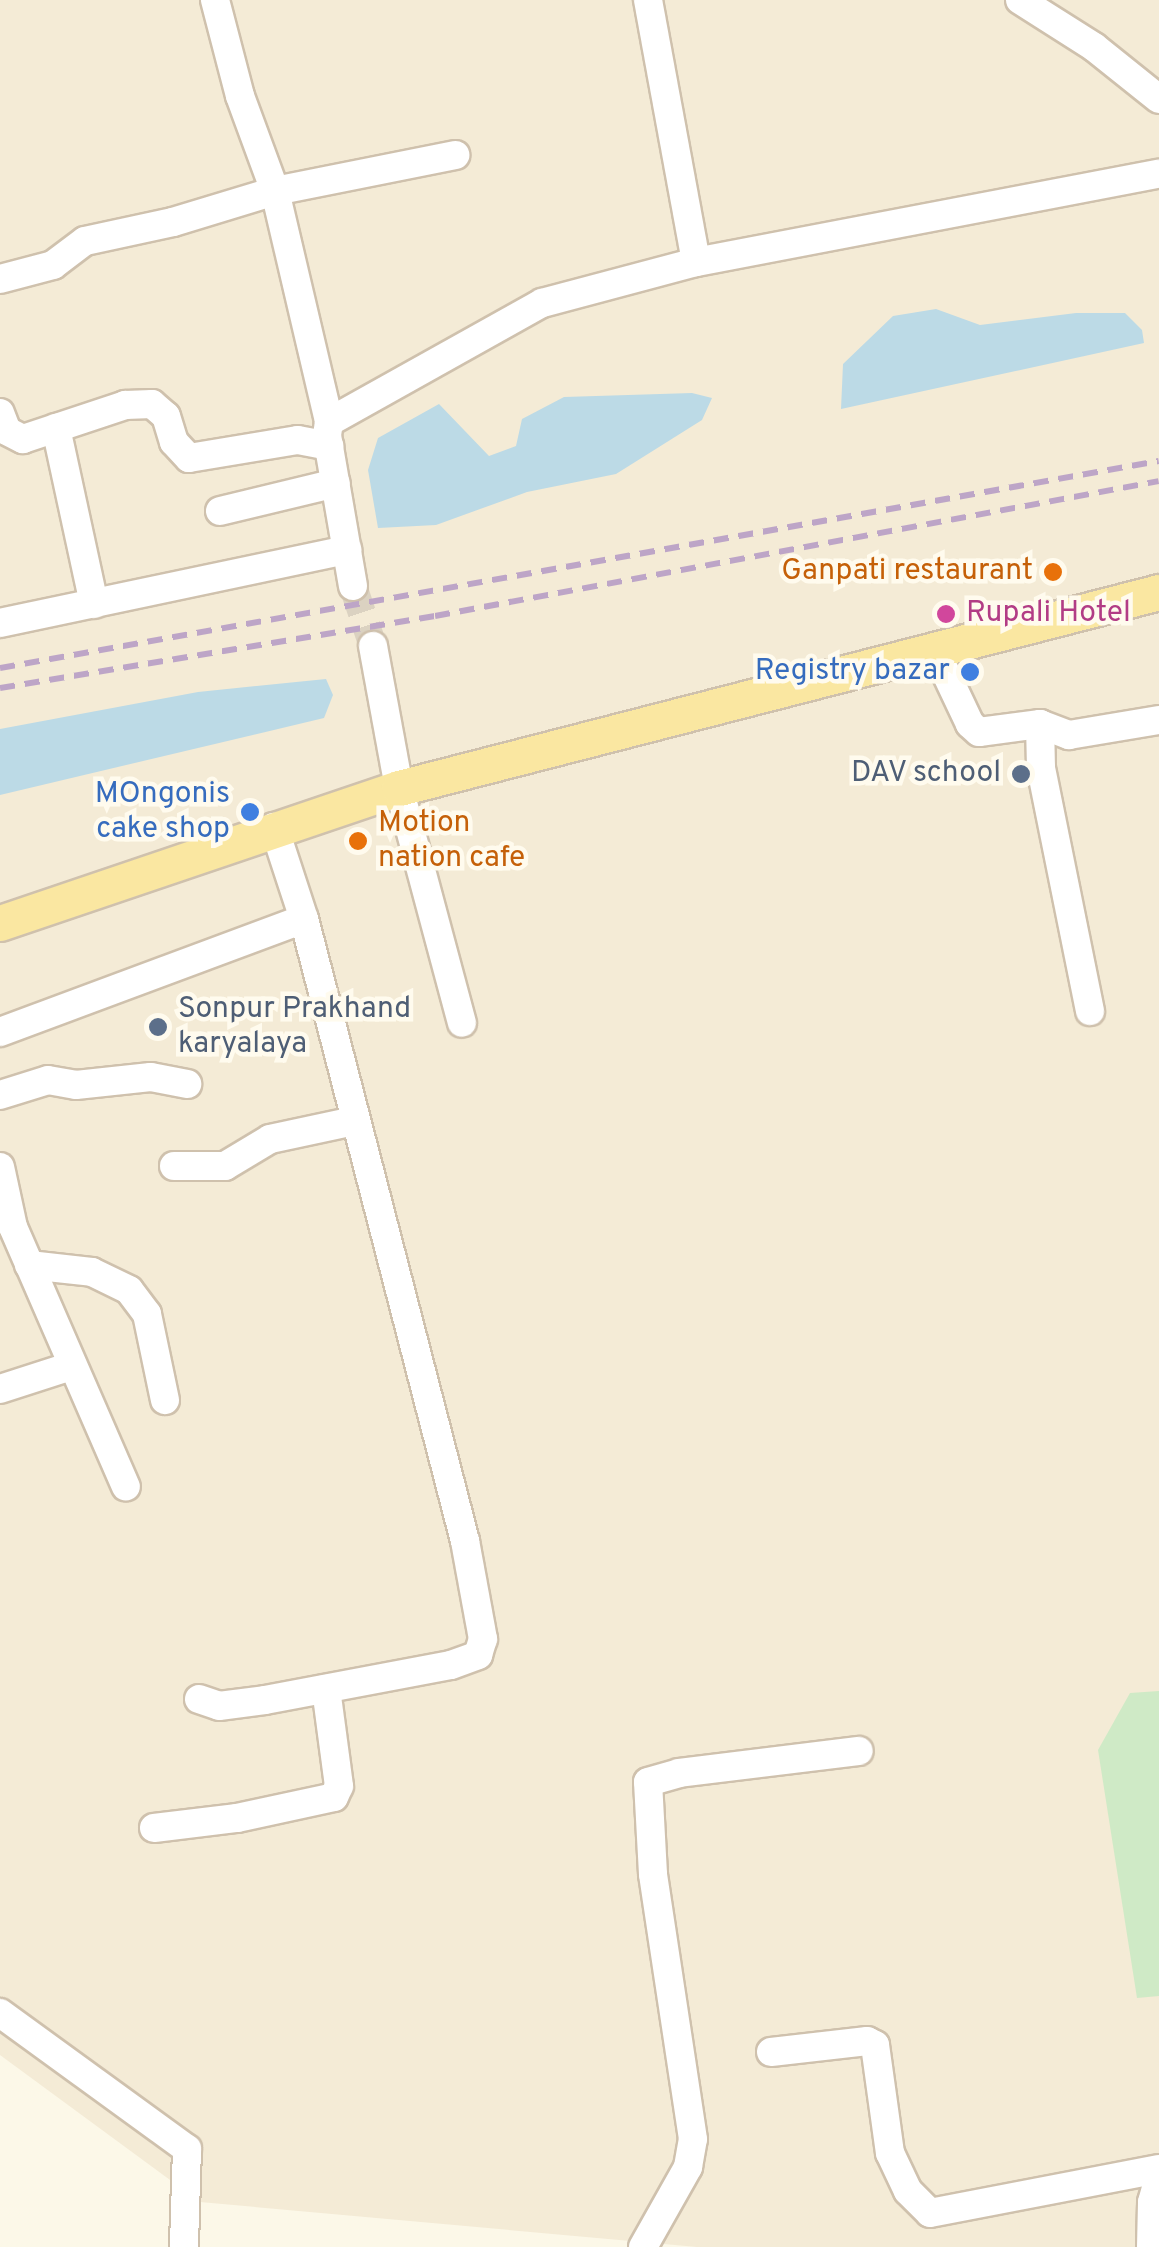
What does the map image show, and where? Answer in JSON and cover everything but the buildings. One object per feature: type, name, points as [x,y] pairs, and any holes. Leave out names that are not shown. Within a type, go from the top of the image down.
[{"type":"main road","points":[[0,923],[274,827],[399,788],[1159,592]]},
{"type":"street","points":[[215,0],[240,96],[275,191],[329,434],[354,586]]},
{"type":"street","points":[[648,0],[696,262]]},
{"type":"street","points":[[1020,0],[1094,47],[1159,99]]},
{"type":"street","points":[[0,279],[53,265],[85,241],[173,222],[275,191],[455,154]]},
{"type":"street","points":[[0,414],[14,438],[140,403],[161,409],[174,442],[189,458],[329,434],[542,303],[696,262],[1159,174]]},
{"type":"street","points":[[56,428],[94,604]]},
{"type":"street","points":[[220,511],[336,483]]},
{"type":"street","points":[[0,623],[347,550]]},
{"type":"street","points":[[373,646],[399,788],[462,1022]]},
{"type":"street","points":[[935,650],[973,729],[986,732],[1040,724],[1069,734],[1158,723]]},
{"type":"street","points":[[1040,724],[1041,768],[1090,1011]]},
{"type":"street","points":[[199,1699],[228,1705],[470,1660],[478,1656],[483,1639],[466,1541],[304,918],[274,827]]},
{"type":"street","points":[[0,1032],[304,918]]},
{"type":"street","points":[[0,1095],[48,1080],[76,1085],[152,1077],[186,1084]]},
{"type":"street","points":[[174,1166],[225,1166],[270,1139],[354,1120]]},
{"type":"street","points":[[0,1167],[13,1227],[126,1487]]},
{"type":"street","points":[[30,1265],[92,1272],[130,1290],[147,1314],[165,1400]]},
{"type":"street","points":[[0,1389],[71,1366]]},
{"type":"street","points":[[154,1828],[253,1815],[334,1797],[339,1786],[326,1689]]},
{"type":"street","points":[[642,2247],[688,2167],[693,2139],[652,1874],[648,1782],[696,1770],[859,1751]]},
{"type":"street","points":[[0,2013],[187,2149],[184,2247]]},
{"type":"street","points":[[771,2052],[867,2041],[875,2045],[890,2153],[900,2179],[930,2213],[1159,2168]]},
{"type":"street","points":[[1151,2247],[1152,2202],[1159,2178]]},
{"type":"shaded area","points":[[0,0],[1159,0],[1159,2247],[697,2247],[200,2202],[0,2055]]},
{"type":"green space","points":[[1159,1691],[1159,1996],[1137,1998],[1098,1750],[1130,1693]]},
{"type":"water","points":[[936,309],[980,325],[1076,313],[1125,313],[1142,330],[1144,343],[841,409],[843,364],[893,316]]},
{"type":"water","points":[[692,393],[712,398],[702,420],[616,474],[527,492],[436,525],[378,528],[368,470],[378,438],[439,404],[489,456],[516,446],[522,419],[564,397]]},
{"type":"water","points":[[326,679],[333,695],[324,718],[0,795],[0,729],[198,692]]},
{"type":"tunnel","points":[[353,586],[373,646]]},
{"type":"railway","points":[[0,668],[1159,461]]},
{"type":"railway","points":[[0,688],[435,616],[1159,481]]},
{"type":"place","name":"Ganpati restaurant","points":[[1053,572]]},
{"type":"place","name":"Rupali Hotel","points":[[946,614]]},
{"type":"place","name":"Registry bazar","points":[[970,672]]},
{"type":"place","name":"DAV school","points":[[1021,774]]},
{"type":"place","name":"MOngonis cake shop","points":[[250,812]]},
{"type":"place","name":"Motion nation cafe","points":[[358,841]]},
{"type":"place","name":"Sonpur Prakhand karyalaya","points":[[158,1027]]}]
